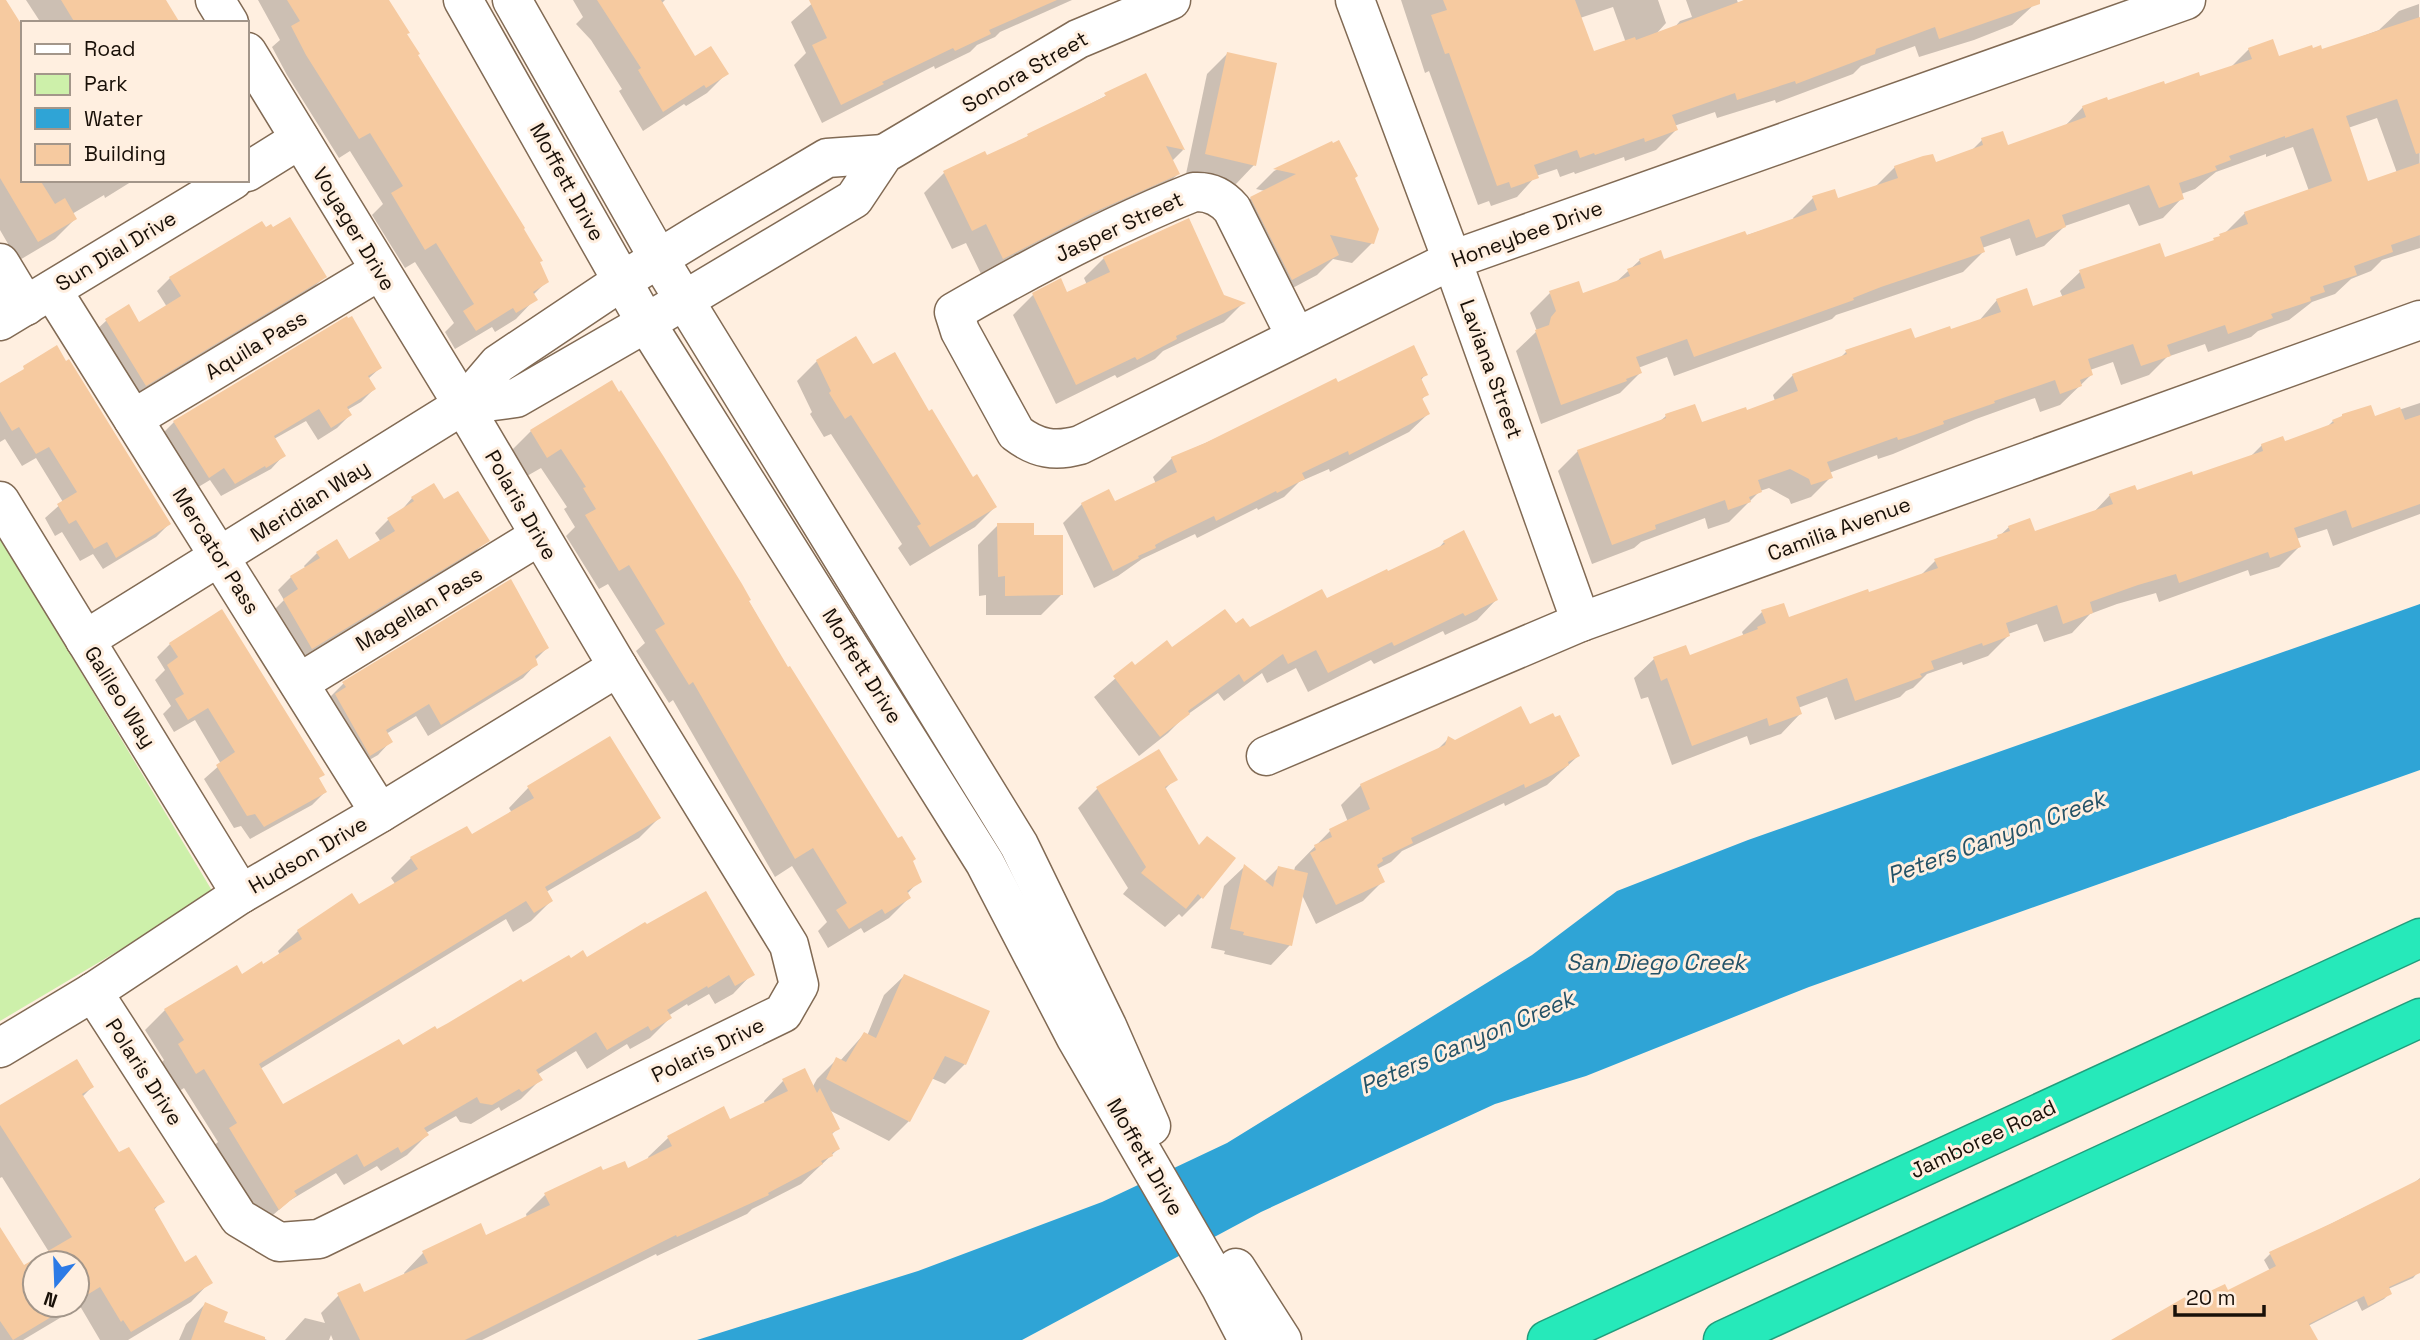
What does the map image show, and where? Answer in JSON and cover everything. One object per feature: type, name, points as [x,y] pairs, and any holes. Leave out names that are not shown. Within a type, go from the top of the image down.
[{"type":"highway","name":"Jamboree Road","points":[[1547,1340],[2420,938]]},
{"type":"highway","points":[[1723,1340],[2420,1018]]},
{"type":"street","points":[[215,0],[228,21]]},
{"type":"street","name":"Moffett Drive","points":[[463,0],[646,323],[985,863],[1076,1038],[1143,1133],[1232,1284],[1282,1340]]},
{"type":"street","name":"Moffett Drive","points":[[512,0],[659,259],[1019,845],[1107,1026],[1143,1133]]},
{"type":"street","name":"Sonora Street","points":[[684,300],[854,199],[884,154],[1078,39],[1171,0]]},
{"type":"street","name":"Laviana Street","points":[[1355,0],[1452,260],[1581,622]]},
{"type":"street","name":"Honeybee Drive","points":[[954,312],[960,331],[1016,433],[1029,443],[1045,449],[1064,450],[1080,445],[1452,260],[2186,0]]},
{"type":"street","name":"Voyager Drive","points":[[248,54],[463,405]]},
{"type":"street","points":[[248,171],[300,139]]},
{"type":"street","name":"Sonora Street","points":[[659,259],[827,158],[884,154]]},
{"type":"street","name":"Sun Dial Drive","points":[[26,306],[230,182]]},
{"type":"street","name":"Jasper Street","points":[[954,312],[1137,215],[1194,192],[1203,192],[1224,200],[1232,209],[1296,337]]},
{"type":"street","name":"Meridian Way","points":[[85,640],[463,405],[498,364],[659,259]]},
{"type":"street","name":"Mercator Pass","points":[[0,263],[26,306],[133,419],[380,813]]},
{"type":"street","name":"Aquila Pass","points":[[133,419],[379,271]]},
{"type":"street","name":"Meridian Way","points":[[463,405],[516,398],[684,300]]},
{"type":"street","name":"Camilia Avenue","points":[[1266,756],[1581,622],[2420,320]]},
{"type":"street","name":"Polaris Drive","points":[[93,992],[239,1218],[279,1242],[319,1239],[783,1013],[799,985],[789,944],[618,667],[463,405]]},
{"type":"street","name":"Galileo Way","points":[[0,500],[242,894]]},
{"type":"street","name":"Magellan Pass","points":[[299,683],[539,536]]},
{"type":"street","name":"Hudson Drive","points":[[0,1048],[93,992],[242,894],[618,667]]},
{"type":"street","name":"Moffett Drive","points":[[1232,1284],[1248,1340]]},
{"type":"green space","points":[[0,537],[214,894],[0,1021]]},
{"type":"water","name":"San Diego Creek","points":[[2420,604],[2420,770],[1809,987],[1586,1076],[1495,1104],[1261,1212],[1022,1340],[697,1340],[918,1271],[1102,1202],[1227,1143],[1532,955],[1617,891],[1748,840]]},
{"type":"building","points":[[0,0],[6,0],[21,24],[21,182],[41,182],[55,204],[65,198],[77,219],[38,242],[0,178]]},
{"type":"building","points":[[61,0],[166,0],[179,21],[74,21]]},
{"type":"building","points":[[287,0],[389,0],[410,33],[407,34],[420,54],[418,55],[543,261],[540,262],[549,282],[533,292],[538,300],[516,313],[513,308],[476,331],[463,311],[474,304],[436,243],[425,250],[391,193],[403,186],[370,133],[359,139],[306,55],[291,26],[300,21]]},
{"type":"building","points":[[597,0],[661,0],[695,56],[711,46],[729,74],[706,88],[704,85],[663,112],[638,70],[641,68]]},
{"type":"building","points":[[809,0],[1057,0],[989,30],[991,34],[955,51],[953,48],[882,82],[884,84],[841,105],[812,45],[827,38]]},
{"type":"building","points":[[1443,0],[1575,0],[1594,51],[1635,37],[1636,40],[1744,0],[2040,0],[2040,4],[1939,39],[1935,27],[1876,49],[1875,54],[1796,84],[1795,81],[1737,100],[1735,93],[1672,115],[1678,130],[1645,142],[1644,138],[1580,158],[1577,150],[1534,165],[1539,178],[1511,188],[1509,182],[1497,186],[1449,53],[1445,54],[1431,15],[1447,10]]},
{"type":"building","points":[[2420,17],[2420,153],[2416,154],[2397,99],[2346,116],[2368,181],[2420,163],[2420,235],[2391,245],[2393,252],[2354,266],[2357,275],[2323,286],[2325,292],[2310,297],[2311,301],[2271,314],[2273,318],[2228,334],[2225,325],[2167,345],[2171,356],[2141,366],[2133,344],[2088,359],[2093,375],[2080,380],[2082,386],[2060,394],[2055,380],[1994,401],[1995,403],[1943,421],[1944,424],[1914,435],[1898,440],[1897,437],[1827,462],[1833,478],[1811,485],[1809,479],[1790,469],[1758,480],[1762,492],[1749,497],[1751,502],[1728,510],[1725,500],[1655,525],[1656,529],[1612,545],[1577,450],[1666,418],[1665,414],[1695,404],[1702,422],[1746,407],[1747,410],[1798,391],[1792,374],[1847,354],[1845,350],[1911,328],[1915,338],[2001,312],[1996,299],[2027,288],[2033,306],[2085,288],[2079,270],[2160,243],[2165,257],[2214,240],[2219,234],[2248,224],[2244,212],[2332,181],[2313,128],[2285,136],[2229,156],[2231,160],[2215,166],[2217,170],[2179,183],[2184,199],[2159,208],[2149,185],[2062,215],[2066,227],[2036,238],[2029,219],[1980,237],[1985,252],[1881,287],[1853,298],[1854,300],[1694,357],[1687,339],[1636,357],[1642,373],[1561,405],[1535,330],[1549,325],[1556,311],[1549,291],[1579,281],[1583,293],[1630,276],[1627,269],[1641,264],[1639,259],[1661,250],[1664,259],[1745,231],[1747,235],[1817,210],[1812,196],[1835,189],[1838,198],[1898,178],[1894,166],[1933,154],[1936,162],[1983,145],[1981,138],[2003,131],[2008,145],[2086,117],[2082,106],[2107,97],[2108,100],[2199,72],[2200,76],[2252,59],[2248,48],[2273,39],[2279,56],[2312,45],[2313,48],[2321,45],[2322,49]]},
{"type":"building","points":[[1227,52],[1277,63],[1256,166],[1205,154]]},
{"type":"building","points":[[1146,73],[1185,150],[1166,146],[1180,174],[1092,213],[1003,259],[986,224],[972,231],[943,171],[985,151],[987,155],[1028,136],[1027,134],[1106,96],[1104,93]]},
{"type":"building","points":[[1339,140],[1358,176],[1355,178],[1379,229],[1374,244],[1330,235],[1339,255],[1292,280],[1250,197],[1296,174],[1273,169]]},
{"type":"building","points":[[290,217],[327,277],[146,386],[105,319],[129,304],[139,322],[181,296],[169,277],[262,221],[266,227],[271,224],[273,227]]},
{"type":"building","points":[[1189,218],[1224,295],[1246,303],[1176,336],[1177,339],[1137,360],[1135,357],[1076,385],[1032,293],[1061,278],[1067,292],[1110,272],[1103,257]]},
{"type":"building","points":[[347,316],[352,316],[382,368],[368,376],[376,389],[347,407],[352,415],[331,428],[319,409],[274,436],[286,456],[266,468],[265,466],[235,484],[224,468],[209,478],[173,421]]},
{"type":"building","points":[[856,336],[873,364],[895,352],[929,411],[932,409],[973,477],[977,474],[997,507],[930,547],[917,526],[921,524],[851,415],[845,419],[829,393],[831,391],[816,360]]},
{"type":"building","points":[[57,345],[66,361],[69,359],[171,524],[116,558],[107,542],[94,549],[76,520],[69,524],[57,504],[77,492],[49,447],[36,454],[19,427],[12,431],[0,411],[0,383]]},
{"type":"building","points":[[1414,345],[1428,375],[1421,378],[1429,395],[1422,398],[1430,414],[1349,455],[1348,451],[1302,473],[1305,479],[1277,493],[1276,491],[1216,521],[1214,516],[1166,539],[1155,545],[1156,548],[1113,571],[1081,503],[1109,489],[1115,501],[1177,472],[1171,457],[1336,378],[1338,382]]},
{"type":"building","points":[[612,380],[664,457],[742,584],[751,600],[749,601],[788,667],[790,666],[898,838],[902,836],[916,859],[913,861],[922,882],[907,891],[911,898],[885,914],[882,909],[849,929],[836,910],[847,903],[813,848],[795,859],[693,682],[689,685],[655,630],[665,624],[629,565],[619,571],[585,515],[596,509],[583,488],[586,487],[561,449],[547,458],[530,430]]},
{"type":"building","points":[[2371,405],[2375,416],[2400,407],[2405,420],[2420,415],[2420,504],[2352,528],[2346,510],[2294,528],[2301,547],[2270,558],[2268,552],[2179,583],[2176,574],[2138,585],[2090,602],[2093,613],[2063,624],[2057,605],[2006,623],[2010,636],[1931,661],[1934,669],[1920,674],[1922,677],[1855,701],[1847,678],[1796,697],[1802,714],[1769,726],[1767,718],[1692,746],[1667,678],[1661,681],[1653,657],[1686,645],[1690,655],[1758,629],[1757,627],[1766,623],[1761,610],[1784,603],[1789,617],[1868,589],[1869,592],[1938,568],[1934,559],[1998,538],[1997,535],[2010,531],[2008,526],[2030,518],[2035,531],[2113,504],[2109,494],[2135,485],[2137,490],[2192,471],[2193,475],[2263,451],[2261,444],[2283,436],[2285,441],[2334,423],[2332,420],[2342,414]]},
{"type":"building","points":[[434,483],[444,499],[458,491],[490,541],[312,649],[283,599],[298,589],[290,576],[320,558],[316,552],[337,539],[349,559],[395,531],[387,518],[414,501],[411,497]]},
{"type":"building","points":[[997,523],[1034,523],[1034,535],[1063,535],[1063,595],[1005,596],[1005,576],[998,577]]},
{"type":"building","points":[[1464,530],[1498,600],[1465,616],[1463,613],[1394,646],[1392,642],[1328,673],[1316,650],[1288,664],[1283,654],[1244,682],[1239,674],[1188,711],[1190,714],[1160,737],[1113,676],[1132,661],[1135,665],[1167,640],[1172,647],[1225,609],[1236,623],[1243,618],[1250,627],[1322,589],[1327,598],[1387,569],[1388,571],[1445,544],[1443,541]]},
{"type":"building","points":[[511,579],[549,648],[535,656],[538,665],[441,725],[429,704],[386,730],[393,742],[370,756],[335,694],[346,687],[342,682]]},
{"type":"building","points":[[222,609],[325,775],[319,778],[327,792],[264,827],[255,814],[247,816],[216,765],[235,752],[208,708],[188,720],[175,699],[184,694],[167,665],[178,657],[169,643]]},
{"type":"building","points":[[1521,706],[1530,724],[1553,713],[1555,717],[1560,715],[1580,756],[1552,775],[1525,788],[1524,784],[1411,838],[1413,843],[1382,858],[1383,861],[1377,865],[1385,882],[1336,905],[1310,853],[1316,850],[1314,845],[1332,837],[1329,829],[1370,809],[1360,784],[1445,745],[1448,736],[1455,740]]},
{"type":"building","points":[[610,736],[661,818],[545,887],[553,901],[534,913],[526,901],[259,1064],[283,1104],[399,1039],[403,1045],[435,1026],[437,1029],[521,979],[523,982],[569,955],[571,958],[583,950],[587,957],[645,922],[647,924],[706,891],[755,975],[735,986],[729,975],[708,988],[707,986],[667,1010],[672,1018],[651,1031],[648,1026],[607,1050],[596,1032],[536,1070],[543,1080],[522,1092],[519,1089],[492,1105],[480,1103],[477,1097],[424,1128],[429,1135],[401,1153],[398,1147],[364,1167],[357,1154],[294,1191],[297,1195],[279,1210],[229,1128],[237,1123],[204,1069],[196,1074],[178,1044],[184,1040],[164,1009],[237,965],[242,974],[262,961],[263,964],[302,939],[297,930],[352,893],[359,904],[418,869],[410,857],[467,826],[472,834],[534,798],[527,786]]},
{"type":"building","points":[[1159,749],[1178,780],[1165,787],[1199,845],[1207,836],[1236,858],[1203,899],[1198,894],[1186,909],[1141,873],[1146,867],[1096,787]]},
{"type":"building","points":[[1244,864],[1273,887],[1278,866],[1308,873],[1292,946],[1243,935],[1244,932],[1230,929]]},
{"type":"building","points":[[904,974],[990,1011],[966,1065],[945,1056],[910,1122],[826,1079],[836,1057],[846,1062],[864,1032],[876,1038]]},
{"type":"building","points":[[77,1059],[94,1087],[82,1094],[119,1152],[129,1147],[165,1202],[154,1208],[185,1262],[196,1255],[213,1283],[131,1332],[123,1320],[121,1322],[100,1287],[91,1292],[91,1249],[51,1249],[72,1237],[0,1125],[0,1105]]},
{"type":"building","points":[[805,1068],[817,1093],[820,1088],[840,1129],[832,1133],[840,1149],[832,1153],[833,1156],[821,1161],[823,1164],[768,1193],[769,1195],[677,1237],[676,1235],[465,1340],[360,1340],[337,1293],[360,1283],[364,1292],[428,1263],[422,1251],[481,1223],[486,1235],[550,1205],[544,1193],[601,1166],[603,1170],[625,1161],[628,1168],[672,1146],[667,1136],[724,1106],[730,1119],[788,1091],[782,1079]]},
{"type":"building","points":[[2420,1179],[2420,1273],[2389,1287],[2392,1294],[2368,1306],[2364,1296],[2309,1324],[2318,1340],[2111,1340],[2185,1297],[2187,1302],[2225,1284],[2228,1290],[2276,1266],[2269,1252]]},
{"type":"building","points":[[0,1227],[21,1260],[21,1319],[48,1319],[13,1340],[0,1321]]},
{"type":"building","points":[[205,1302],[228,1312],[224,1322],[265,1337],[265,1340],[191,1340]]},
{"type":"water label","name":"Peters Canyon Creek","points":[[1996,837]]},
{"type":"water label","name":"Peters Canyon Creek","points":[[1467,1042]]}]
